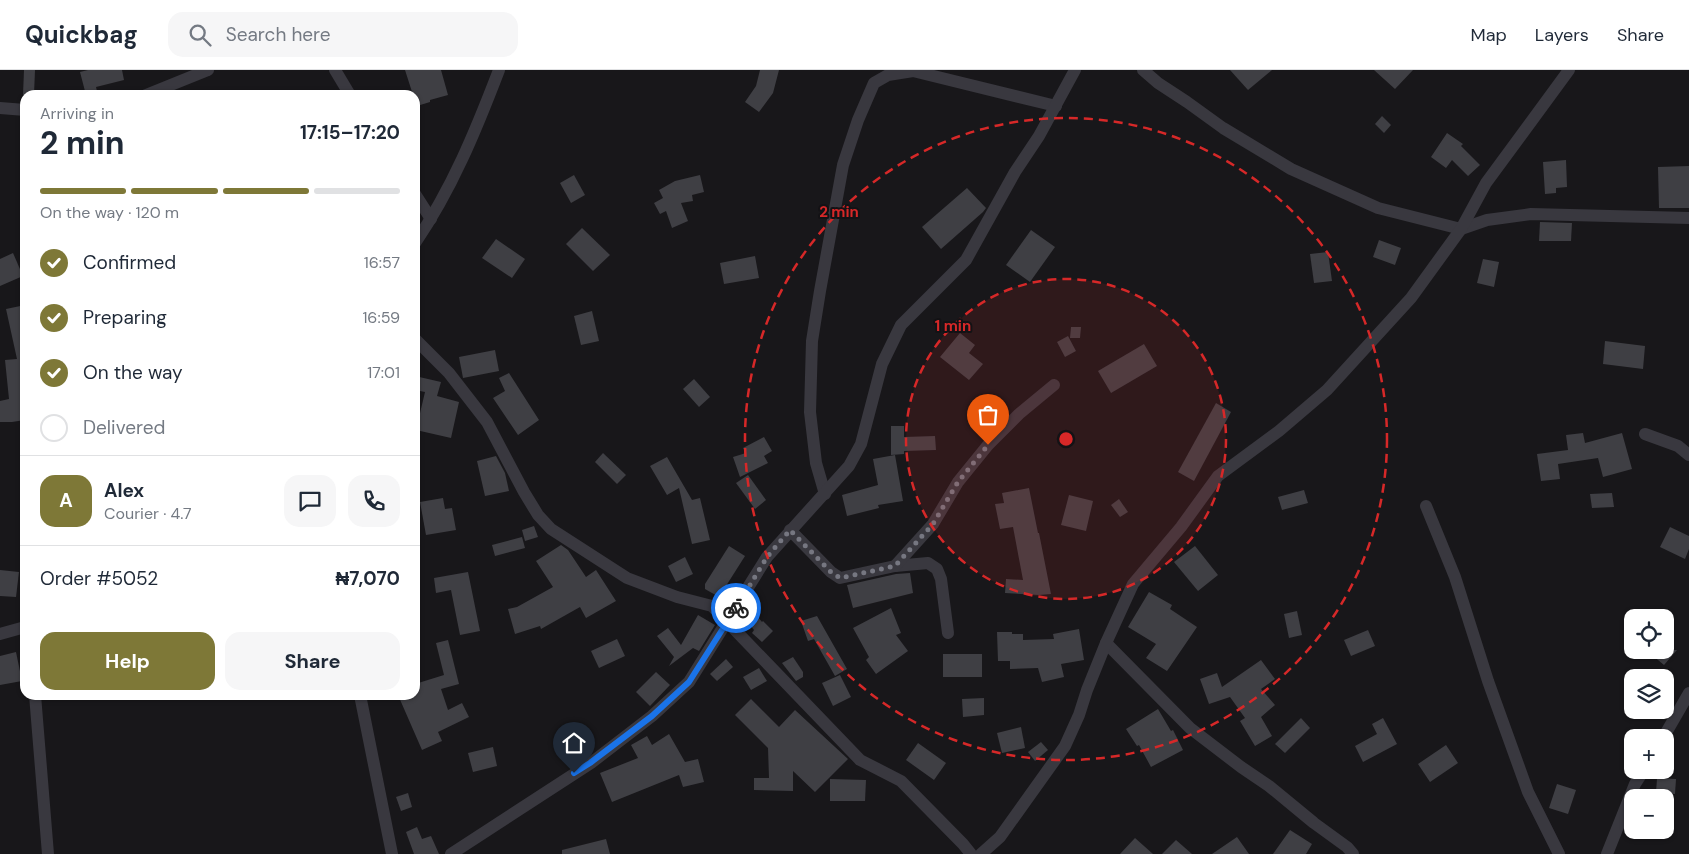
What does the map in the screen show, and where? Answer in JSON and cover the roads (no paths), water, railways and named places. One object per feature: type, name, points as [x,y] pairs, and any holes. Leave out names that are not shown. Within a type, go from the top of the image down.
[{"type":"street","points":[[158,90],[208,70]]},
{"type":"street","points":[[334,70],[347,90]]},
{"type":"street","points":[[420,236],[449,188],[499,70]]},
{"type":"street","points":[[451,854],[590,763],[652,716],[689,682],[767,557],[848,466],[861,444],[882,364],[901,325],[966,260],[1015,172],[1039,136],[1075,70]]},
{"type":"street","points":[[1143,70],[1158,83],[1223,128],[1291,169],[1378,208],[1462,229],[1487,220],[1531,214],[1689,218]]},
{"type":"street","points":[[981,854],[1000,837],[1065,746],[1106,644],[1133,584],[1180,527],[1218,476],[1279,431],[1327,390],[1411,298],[1462,229],[1486,183],[1569,70]]},
{"type":"street","points":[[825,494],[816,463],[810,412],[812,341],[843,165],[858,120],[874,83],[888,75],[913,71],[1056,106]]},
{"type":"street","points":[[0,108],[20,110]]},
{"type":"street","points":[[420,202],[431,219]]},
{"type":"street","points":[[420,343],[449,373],[487,422],[524,492],[538,515],[551,529],[626,578],[678,597],[712,606],[860,760],[901,781],[971,854]]},
{"type":"street","points":[[895,566],[933,524],[958,482],[988,445],[1019,414],[1054,386]]},
{"type":"street","points":[[1645,434],[1678,446],[1689,455]]},
{"type":"street","points":[[1426,506],[1455,577],[1488,681],[1528,792],[1559,854]]},
{"type":"street","points":[[790,530],[831,572],[840,578],[895,566],[928,563],[938,569],[941,578],[948,633]]},
{"type":"street","points":[[0,634],[20,628]]},
{"type":"street","points":[[1106,644],[1190,728],[1269,786],[1347,847],[1353,854]]},
{"type":"street","points":[[1668,729],[1689,693]]},
{"type":"street","points":[[35,700],[48,854]]},
{"type":"street","points":[[361,700],[392,854]]},
{"type":"street","points":[[1607,854],[1638,779]]}]
